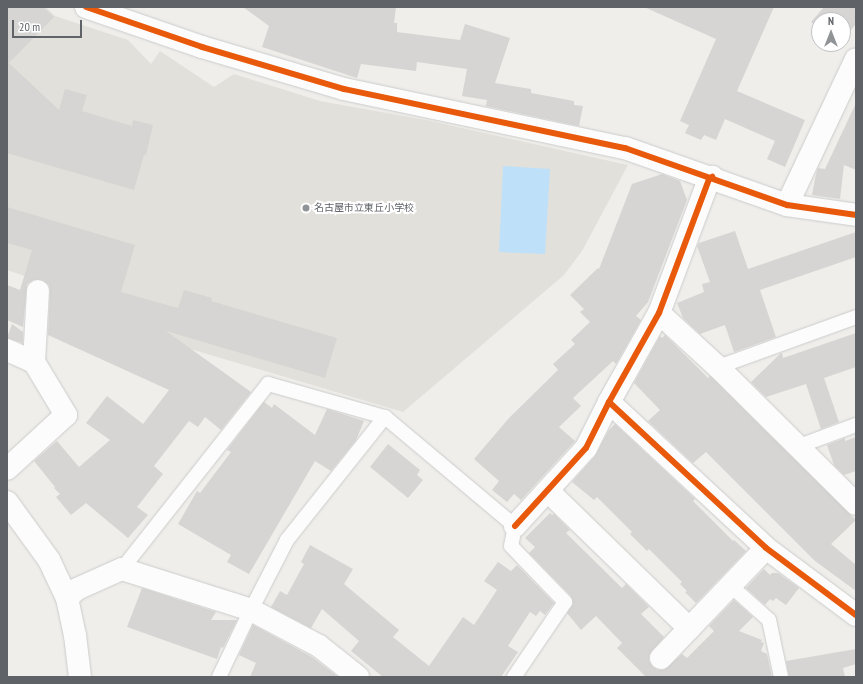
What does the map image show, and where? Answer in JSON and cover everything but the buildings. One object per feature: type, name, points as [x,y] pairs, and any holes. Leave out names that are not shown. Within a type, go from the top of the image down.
[{"type":"street","points":[[86,7],[202,47],[344,89],[625,148],[787,205],[856,215]]},
{"type":"street","points":[[787,205],[856,59]]},
{"type":"street","points":[[515,526],[586,448],[609,402],[659,313],[709,179],[712,178]]},
{"type":"street","points":[[7,469],[66,416],[34,362],[38,291]]},
{"type":"street","points":[[659,313],[718,367],[856,504]]},
{"type":"street","points":[[7,350],[34,362]]},
{"type":"street","points":[[609,402],[766,548],[856,615]]},
{"type":"street","points":[[548,491],[688,628]]},
{"type":"street","points":[[7,502],[49,560],[67,598],[75,635],[80,677]]},
{"type":"street","points":[[661,658],[766,548]]},
{"type":"street","points":[[67,598],[76,589],[122,569],[250,610],[319,646],[358,677]]},
{"type":"lane","points":[[718,367],[856,317]]},
{"type":"lane","points":[[122,569],[268,384],[385,417],[515,526],[511,546],[566,602],[514,677]]},
{"type":"lane","points":[[219,677],[250,610],[287,540],[385,417]]},
{"type":"lane","points":[[799,446],[856,425]]},
{"type":"lane","points":[[731,586],[770,620],[781,677]]},
{"type":"shaded area","name":"名古屋市立東丘小学校","points":[[7,7],[46,7],[55,16],[128,40],[151,64],[160,51],[214,87],[234,74],[320,101],[426,120],[628,165],[582,251],[564,275],[403,412],[160,340],[152,319],[7,270]]},
{"type":"water","points":[[503,166],[550,169],[545,254],[499,252]]},
{"type":"cycle path","points":[[86,7],[202,47],[344,89],[625,148],[787,205],[856,215]]},
{"type":"cycle path","points":[[515,526],[586,448],[609,402],[659,313],[709,179],[712,177]]},
{"type":"cycle path","points":[[609,402],[766,548],[856,615]]},
{"type":"place","name":"名古屋市立東丘小学校","points":[[306,208]]}]
